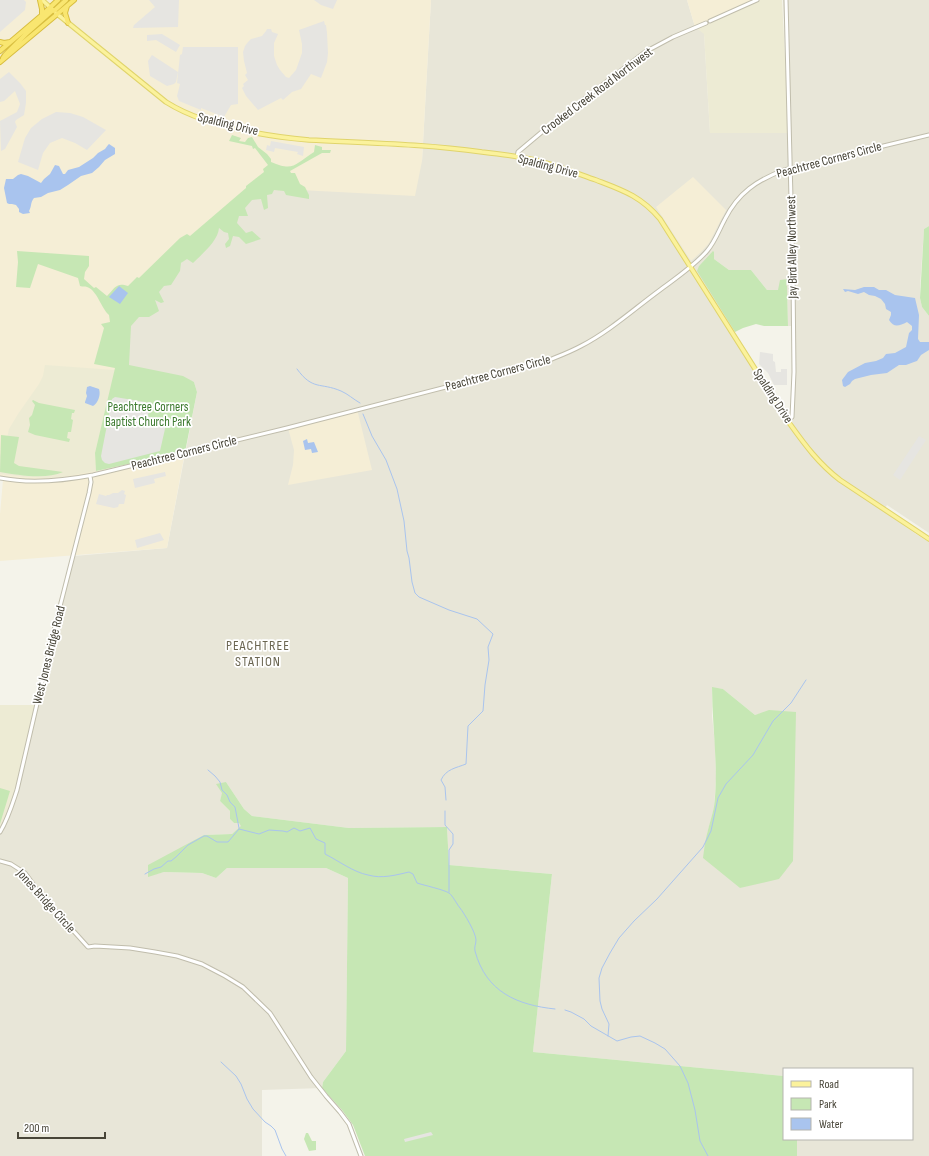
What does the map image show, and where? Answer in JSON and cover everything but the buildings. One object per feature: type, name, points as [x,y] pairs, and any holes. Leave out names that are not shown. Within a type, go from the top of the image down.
[{"type":"highway","points":[[41,0],[41,16]]},
{"type":"highway","points":[[54,11],[58,0]]},
{"type":"highway","points":[[1,62],[66,0]]},
{"type":"highway","points":[[0,50],[41,16],[67,6],[74,0]]},
{"type":"highway","points":[[67,6],[66,13],[68,23]]},
{"type":"highway","points":[[0,42],[10,42]]},
{"type":"main road","name":"Spalding Drive","points":[[41,0],[166,102],[182,111],[212,122],[250,131],[292,138],[423,145],[517,157],[572,171],[619,189],[641,200],[660,219],[809,451],[827,470],[846,484],[929,539]]},
{"type":"street","points":[[710,21],[757,0]]},
{"type":"street","name":"Jay Bird Alley Northwest","points":[[786,0],[794,372],[792,417],[788,420]]},
{"type":"street","name":"Crooked Creek Road Northwest","points":[[517,157],[518,152],[549,126],[645,52],[673,37],[706,23]]},
{"type":"street","name":"Peachtree Corners Circle","points":[[0,478],[45,482],[90,476],[287,428],[548,361],[580,347],[598,336],[620,321],[690,267],[708,251],[729,211],[744,193],[756,183],[774,174],[790,169],[929,135]]},
{"type":"street","name":"West Jones Bridge Road","points":[[0,832],[12,806],[17,790],[55,626],[89,493],[91,482],[90,476]]},
{"type":"street","name":"Jones Bridge Circle","points":[[0,861],[11,864],[25,873],[41,895],[88,947],[130,948],[177,956],[202,964],[242,987],[270,1013],[310,1077],[349,1124],[361,1156]]},
{"type":"shaded area","points":[[0,0],[431,0],[422,161],[415,196],[261,188],[225,218],[127,314],[96,471],[185,452],[167,548],[0,561],[0,514],[3,480],[0,479]]},
{"type":"shaded area","points":[[0,0],[24,0],[26,2],[25,10],[0,32]]},
{"type":"shaded area","points":[[149,0],[179,0],[178,27],[133,28],[134,25],[155,7]]},
{"type":"shaded area","points":[[314,0],[337,0],[333,9],[321,5]]},
{"type":"shaded area","points":[[431,0],[687,0],[695,27],[704,33],[710,133],[789,133],[783,0],[929,0],[929,226],[924,229],[920,298],[922,307],[929,316],[929,533],[887,505],[883,511],[929,542],[929,1156],[797,1156],[797,1140],[913,1140],[913,1068],[783,1068],[783,1076],[533,1052],[552,874],[449,865],[447,827],[349,828],[252,816],[244,809],[226,782],[220,801],[230,811],[230,819],[234,823],[239,823],[242,826],[232,834],[204,835],[148,876],[164,872],[202,873],[216,878],[227,868],[326,868],[348,878],[346,1051],[323,1082],[322,1088],[262,1090],[262,1156],[0,1156],[0,832],[17,790],[74,556],[167,548],[197,392],[194,382],[116,363],[127,314],[261,188],[422,161]],"holes":[[[656,207],[726,210],[718,223]],[[714,252],[714,259],[729,270],[751,270],[767,290],[778,290],[787,286],[788,326],[793,326],[794,372],[792,426],[733,333],[735,332],[699,266]],[[712,688],[723,689],[755,715],[769,711],[796,713],[742,887],[740,888],[707,834],[714,808],[716,778],[712,716]]]},
{"type":"shaded area","points":[[687,0],[760,0],[695,27]]},
{"type":"shaded area","points":[[760,0],[782,0],[789,133],[710,133],[704,34],[695,27]]},
{"type":"shaded area","points":[[324,21],[327,33],[328,53],[327,62],[321,78],[311,74],[301,89],[292,92],[283,100],[281,98],[258,110],[246,96],[242,88],[244,86],[243,84],[248,80],[245,75],[247,73],[243,52],[245,46],[251,39],[262,36],[267,29],[271,29],[272,32],[278,34],[274,43],[274,56],[280,70],[286,77],[289,78],[296,70],[302,53],[299,30]]},
{"type":"shaded area","points":[[162,34],[180,45],[176,52],[156,40],[147,41],[147,35]]},
{"type":"shaded area","points":[[183,47],[238,47],[238,104],[231,105],[224,117],[179,101],[177,96],[180,84],[177,83],[180,55],[182,54]]},
{"type":"shaded area","points":[[152,55],[178,72],[176,82],[174,84],[167,86],[150,76],[148,61]]},
{"type":"shaded area","points":[[9,72],[26,91],[26,103],[24,115],[16,120],[15,122],[17,127],[5,149],[1,151],[0,121],[17,112],[20,104],[15,91],[4,101],[0,102],[0,79]]},
{"type":"shaded area","points":[[56,112],[70,113],[83,117],[106,130],[87,150],[62,138],[50,143],[43,153],[38,170],[18,162],[25,138],[31,128],[42,119]]},
{"type":"shaded area","points":[[271,141],[304,147],[303,156],[297,154],[298,152],[275,148],[274,152],[266,150],[267,145],[270,146]]},
{"type":"shaded area","points":[[693,177],[726,210],[709,243],[691,261],[656,207]]},
{"type":"shaded area","points":[[760,352],[773,354],[776,372],[781,372],[781,369],[787,369],[787,385],[774,385],[768,373],[759,364]]},
{"type":"shaded area","points":[[45,365],[115,370],[95,453],[96,471],[62,477],[46,478],[0,474],[0,456],[6,443],[9,429],[39,384],[43,376]]},
{"type":"shaded area","points":[[115,397],[151,403],[148,415],[149,417],[167,420],[160,451],[109,464],[102,460],[101,456],[112,399]]},
{"type":"shaded area","points":[[357,409],[372,470],[288,485],[293,465],[294,450],[288,428]]},
{"type":"shaded area","points":[[919,436],[926,440],[900,480],[893,475]]},
{"type":"shaded area","points":[[165,472],[166,476],[154,479],[155,483],[135,488],[133,479]]},
{"type":"shaded area","points":[[122,490],[125,491],[124,494],[126,495],[124,504],[119,504],[118,507],[114,508],[96,504],[99,494],[106,496],[113,493],[118,493]]},
{"type":"shaded area","points":[[160,533],[164,540],[137,548],[135,540]]},
{"type":"shaded area","points":[[0,705],[37,705],[17,790],[0,832]]},
{"type":"shaded area","points":[[431,1132],[433,1135],[405,1142],[404,1139]]},
{"type":"green space","name":"Peachtree Corners Baptist Church Park","points":[[232,135],[241,138],[239,141],[245,142],[248,138],[252,137],[258,147],[271,159],[271,162],[285,166],[294,165],[314,152],[315,145],[322,147],[322,150],[331,150],[330,153],[322,153],[290,171],[291,173],[295,173],[300,184],[305,187],[309,195],[309,199],[286,195],[284,191],[274,190],[272,194],[267,195],[268,208],[264,210],[261,199],[252,200],[245,208],[248,216],[239,216],[237,223],[246,233],[252,231],[261,239],[246,244],[239,237],[233,236],[230,246],[226,248],[225,244],[229,239],[228,233],[219,228],[216,238],[205,251],[193,263],[187,259],[181,263],[180,271],[171,285],[164,286],[159,292],[164,302],[161,303],[155,300],[159,311],[149,317],[139,317],[131,326],[129,365],[183,376],[194,382],[197,392],[185,452],[96,471],[95,453],[115,368],[94,364],[104,328],[101,324],[110,322],[109,315],[94,292],[87,287],[80,286],[78,278],[38,264],[30,288],[16,287],[18,262],[17,251],[89,256],[89,266],[85,272],[84,279],[94,288],[96,287],[107,296],[118,285],[128,286],[137,277],[139,278],[180,238],[187,234],[190,236],[264,172],[263,169],[268,165],[255,148],[253,149],[252,146],[229,141]]},
{"type":"green space","points":[[929,226],[929,316],[922,307],[920,298],[924,229]]},
{"type":"green space","points":[[713,251],[714,259],[729,270],[751,270],[767,290],[778,290],[780,280],[788,279],[786,285],[788,326],[764,326],[756,324],[735,332],[697,271],[699,266]]},
{"type":"green space","points":[[33,400],[39,403],[75,410],[74,413],[72,413],[71,419],[73,420],[71,432],[68,432],[67,438],[70,439],[69,442],[35,435],[28,432],[30,425],[29,418],[32,415],[35,405],[32,401]]},
{"type":"green space","points":[[1,435],[19,437],[14,463],[19,466],[63,472],[49,476],[40,476],[0,472]]},
{"type":"green space","points":[[712,687],[723,689],[755,715],[769,710],[796,712],[793,861],[779,879],[740,888],[703,858],[706,837],[714,807],[716,777]]},
{"type":"green space","points":[[226,782],[244,809],[252,816],[349,828],[447,827],[449,865],[552,874],[533,1052],[783,1076],[783,1140],[797,1140],[797,1156],[365,1156],[353,1125],[342,1110],[322,1088],[323,1082],[346,1051],[348,878],[326,868],[227,868],[216,878],[202,873],[164,872],[148,877],[148,865],[204,835],[232,834],[241,826],[239,823],[234,823],[230,819],[230,811],[220,801],[222,793],[216,784]]},
{"type":"green space","points":[[0,788],[10,791],[0,824]]},
{"type":"green space","points":[[306,1133],[308,1133],[312,1141],[316,1141],[316,1150],[309,1151],[304,1139]]},
{"type":"water","points":[[109,144],[115,148],[115,154],[105,160],[92,173],[81,176],[60,190],[34,198],[29,211],[30,213],[23,214],[19,212],[16,205],[7,203],[4,188],[6,179],[13,179],[21,174],[41,183],[50,174],[55,165],[59,166],[63,174],[65,174],[68,170],[79,167],[93,158]]},
{"type":"water","points":[[119,286],[128,293],[120,304],[109,297]]},
{"type":"water","points":[[864,287],[874,287],[879,290],[886,290],[895,295],[915,298],[919,315],[918,339],[920,342],[929,342],[929,350],[921,355],[917,361],[906,365],[899,365],[887,373],[855,379],[845,387],[843,386],[842,380],[848,372],[865,363],[876,361],[883,358],[886,354],[895,353],[906,347],[909,333],[912,330],[912,326],[907,322],[897,326],[891,323],[889,320],[891,312],[886,309],[885,304],[881,299],[864,292],[858,294],[848,291],[845,292],[843,289],[855,290]]},
{"type":"water","points":[[90,386],[99,389],[100,391],[98,401],[93,406],[85,403],[87,387]]},
{"type":"water","points":[[307,439],[308,443],[314,442],[318,452],[312,453],[311,449],[305,450],[303,441]]},
{"type":"waterway","points":[[297,369],[312,383],[334,388],[360,403]]},
{"type":"waterway","points":[[363,414],[372,436],[386,460],[397,489],[404,521],[407,551],[415,593],[419,597],[449,610],[477,619],[493,634],[488,647],[489,660],[483,711],[468,726],[466,764],[448,771],[441,780],[445,787],[446,800]]},
{"type":"waterway","points":[[608,1036],[609,1024],[600,1001],[599,978],[602,968],[610,953],[619,938],[657,899],[703,847],[711,831],[718,798],[726,784],[753,755],[773,721],[791,703],[806,680]]},
{"type":"waterway","points":[[208,770],[220,782],[222,790],[235,807],[239,828]]},
{"type":"waterway","points":[[445,811],[445,825],[453,834],[453,844],[449,850],[449,892]]},
{"type":"waterway","points":[[239,829],[259,834],[269,830],[287,832],[294,828],[300,831],[310,828],[316,839],[325,843],[325,854],[362,874],[378,877],[409,872],[413,874],[417,883],[449,893],[467,918],[472,928],[476,940],[475,951],[480,965],[487,977],[495,986],[516,1000],[555,1009]]},
{"type":"waterway","points":[[145,874],[161,867],[168,861],[171,861],[188,845],[204,836],[207,836],[217,842],[228,842],[239,829]]},
{"type":"waterway","points":[[565,1010],[584,1019],[591,1026],[617,1041],[640,1036],[665,1049],[680,1066],[688,1083],[695,1110],[700,1141],[708,1156]]},
{"type":"waterway","points":[[221,1062],[236,1076],[253,1109],[275,1130],[286,1156]]},
{"type":"district","name":"PEACHTREE STATION","points":[[258,654]]}]
